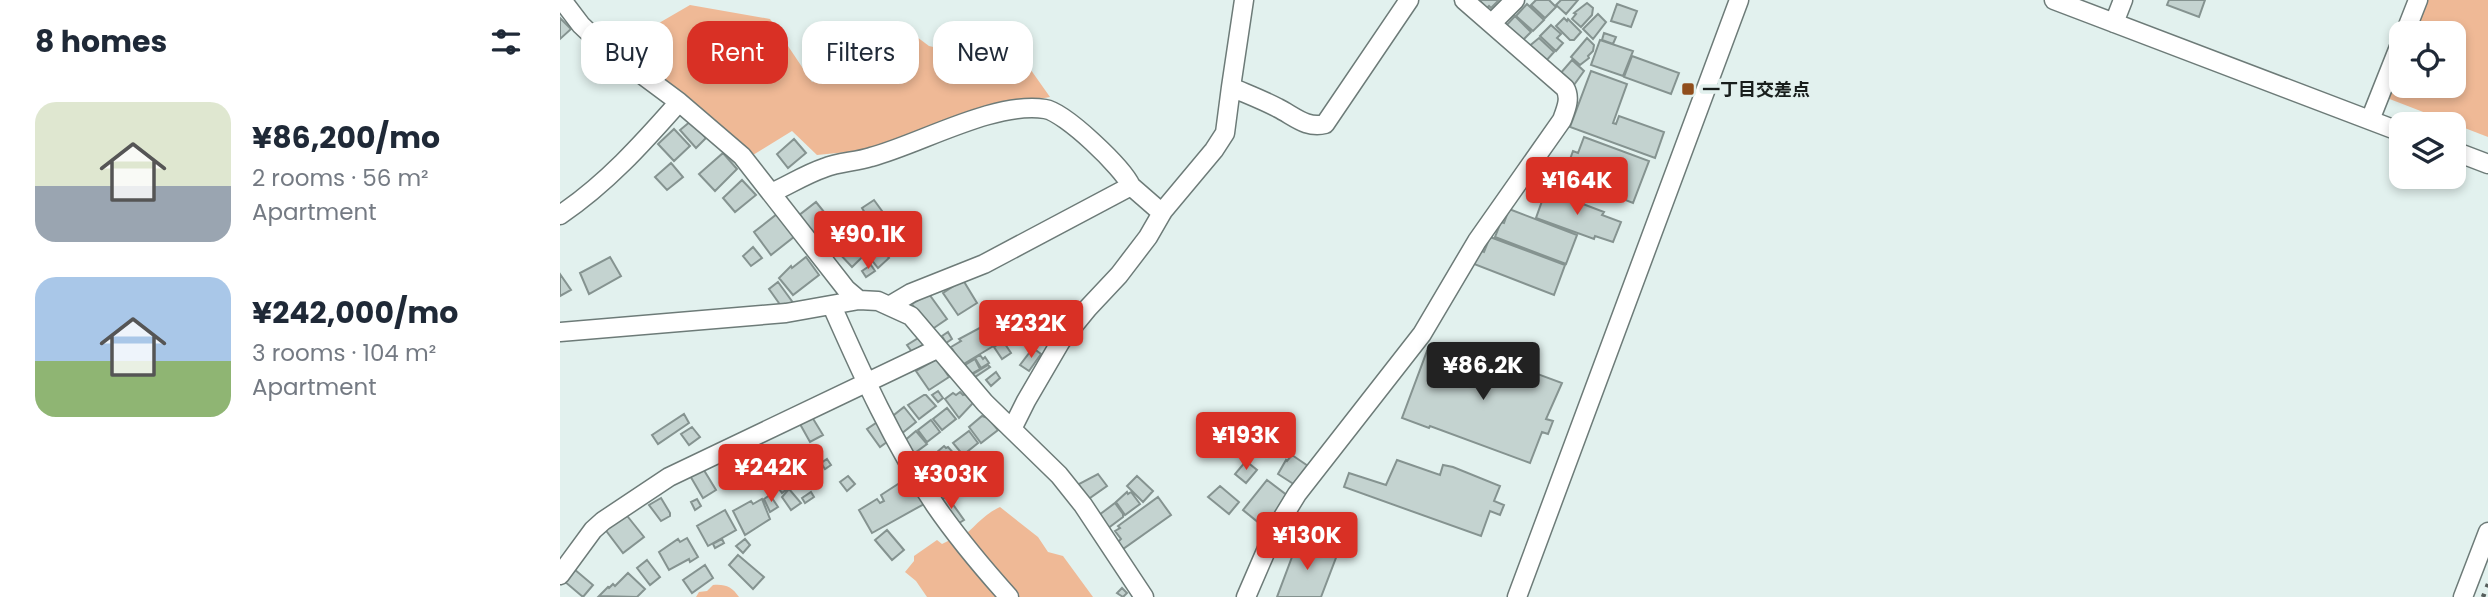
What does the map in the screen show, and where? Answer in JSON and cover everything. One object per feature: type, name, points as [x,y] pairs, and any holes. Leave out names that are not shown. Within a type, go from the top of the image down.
[{"type":"street","points":[[562,0],[581,25],[601,44],[679,103],[742,156],[846,289],[859,300]]},
{"type":"street","points":[[1012,429],[1061,341],[1119,275],[1148,237],[1162,213],[1225,133],[1244,0]]},
{"type":"street","points":[[1231,87],[1280,109],[1300,122],[1317,127],[1325,124],[1409,0]]},
{"type":"street","points":[[1246,597],[1275,530],[1297,494],[1422,334],[1477,241],[1562,120],[1567,105],[1564,88],[1464,0]]},
{"type":"street","points":[[1492,23],[1515,0]]},
{"type":"street","points":[[1517,597],[1739,0]]},
{"type":"street","points":[[2054,0],[2389,127]]},
{"type":"street","points":[[2114,23],[2123,0]]},
{"type":"street","points":[[2410,21],[2418,0]]},
{"type":"street","points":[[2370,120],[2389,73]]},
{"type":"street","points":[[560,215],[584,198],[634,154],[679,103]]},
{"type":"street","points":[[771,193],[829,166],[870,158],[993,114],[1032,108],[1048,109],[1063,117],[1127,177],[1131,186],[1162,213]]},
{"type":"street","points":[[2466,156],[2488,164]]},
{"type":"street","points":[[889,306],[911,293],[984,264],[1131,186]]},
{"type":"street","points":[[560,332],[712,320],[832,306],[859,300],[878,301],[911,316],[985,403],[1059,475],[1083,505],[1144,597]]},
{"type":"street","points":[[832,306],[866,382],[909,463],[936,506],[1009,597]]},
{"type":"street","points":[[560,575],[593,530],[603,521],[669,477],[937,349]]},
{"type":"street","points":[[2463,597],[2488,532]]},
{"type":"shaded area","points":[[2425,0],[2488,0],[2488,137],[2466,129],[2466,112],[2423,112],[2387,98],[2389,93],[2389,98],[2466,98],[2466,21],[2417,21]]},
{"type":"shaded area","points":[[690,5],[771,21],[687,21],[687,84],[788,84],[788,46],[802,67],[802,84],[919,84],[919,38],[933,47],[933,84],[1033,84],[1033,73],[1050,97],[991,108],[877,149],[817,155],[792,131],[753,155],[668,84],[673,84],[673,21],[662,21]]},
{"type":"shaded area","points":[[1000,507],[1038,537],[1048,552],[1063,556],[1093,597],[927,597],[916,581],[905,572],[914,561],[914,556],[937,540],[942,544],[958,540]]},
{"type":"shaded area","points":[[713,585],[728,587],[739,597],[696,597],[699,592],[707,591]]},
{"type":"building","points":[[1479,0],[1499,0],[1491,8],[1487,8]]},
{"type":"building","points":[[1536,0],[1549,0],[1556,7],[1545,18],[1531,5]]},
{"type":"building","points":[[1561,0],[1578,0],[1566,14],[1556,5]]},
{"type":"building","points":[[2169,0],[2205,0],[2199,17],[2167,5]]},
{"type":"building","points":[[1587,3],[1593,8],[1592,15],[1581,27],[1572,19],[1576,14],[1574,13]]},
{"type":"building","points":[[1527,4],[1544,20],[1533,31],[1516,16]]},
{"type":"building","points":[[1617,4],[1637,11],[1631,27],[1611,21]]},
{"type":"building","points":[[1598,14],[1606,22],[1593,39],[1583,29]]},
{"type":"building","points":[[1515,16],[1531,32],[1522,41],[1504,28]]},
{"type":"building","points":[[560,18],[571,29],[560,39]]},
{"type":"building","points":[[1564,18],[1581,32],[1574,40],[1570,40],[1556,26]]},
{"type":"building","points":[[1551,25],[1561,34],[1557,38],[1563,43],[1556,51],[1540,36]]},
{"type":"building","points":[[1604,33],[1616,37],[1613,44],[1602,40]]},
{"type":"building","points":[[1539,38],[1554,52],[1546,61],[1527,48]]},
{"type":"building","points":[[1587,38],[1594,45],[1593,51],[1580,65],[1571,57]]},
{"type":"building","points":[[1600,40],[1633,51],[1623,76],[1591,65]]},
{"type":"building","points":[[1632,56],[1679,73],[1671,94],[1624,77]]},
{"type":"building","points":[[1572,60],[1584,71],[1574,85],[1559,75]]},
{"type":"building","points":[[1591,71],[1627,84],[1613,123],[1616,124],[1619,116],[1664,132],[1655,158],[1570,127]]},
{"type":"building","points":[[691,121],[706,138],[696,148],[680,130]]},
{"type":"building","points":[[674,129],[690,146],[674,161],[658,144]]},
{"type":"building","points":[[1584,137],[1649,161],[1633,203],[1564,176],[1573,151],[1578,153]]},
{"type":"building","points":[[794,139],[806,153],[788,168],[777,154]]},
{"type":"building","points":[[723,153],[737,169],[715,191],[699,174]]},
{"type":"building","points":[[671,163],[683,177],[667,190],[655,177]]},
{"type":"building","points":[[742,180],[756,195],[735,212],[723,198]]},
{"type":"building","points":[[1546,190],[1604,212],[1602,215],[1621,222],[1613,242],[1595,236],[1594,239],[1536,218]]},
{"type":"building","points":[[874,200],[890,222],[876,231],[862,208]]},
{"type":"building","points":[[816,202],[833,223],[816,237],[798,216]]},
{"type":"building","points":[[1509,209],[1577,235],[1566,264],[1495,237]]},
{"type":"building","points":[[777,214],[795,236],[771,255],[754,232]]},
{"type":"building","points":[[863,223],[882,238],[852,267],[837,251]]},
{"type":"building","points":[[1490,237],[1565,265],[1554,295],[1474,264],[1479,250],[1484,252]]},
{"type":"building","points":[[753,247],[762,258],[751,266],[743,256]]},
{"type":"building","points":[[882,249],[889,258],[878,268],[871,259]]},
{"type":"building","points":[[610,257],[621,276],[589,294],[580,273]]},
{"type":"building","points":[[806,257],[819,275],[793,295],[779,278],[791,266],[792,268]]},
{"type":"building","points":[[871,265],[875,271],[866,277],[862,271]]},
{"type":"building","points":[[560,274],[571,290],[560,296]]},
{"type":"building","points":[[963,280],[977,303],[958,315],[943,293]]},
{"type":"building","points":[[778,282],[794,304],[781,306],[769,289]]},
{"type":"building","points":[[929,294],[947,319],[931,330],[912,304]]},
{"type":"building","points":[[1014,313],[1028,336],[1021,341],[1016,335],[1013,337],[1002,321]]},
{"type":"building","points":[[987,324],[1000,342],[962,365],[951,347],[961,341],[959,339]]},
{"type":"building","points":[[948,332],[952,339],[946,343],[942,336]]},
{"type":"building","points":[[920,337],[924,344],[912,352],[907,345]]},
{"type":"building","points":[[1003,341],[1011,353],[1002,359],[994,347]]},
{"type":"building","points":[[1033,348],[1041,354],[1029,371],[1020,365]]},
{"type":"building","points":[[1441,349],[1466,359],[1470,349],[1562,383],[1546,419],[1553,421],[1548,434],[1542,432],[1530,463],[1402,418],[1427,351],[1439,355]]},
{"type":"building","points":[[980,355],[989,363],[981,368],[975,358]]},
{"type":"building","points":[[937,359],[949,377],[929,390],[916,371]]},
{"type":"building","points":[[975,359],[980,369],[971,374],[965,365]]},
{"type":"building","points":[[988,365],[990,367],[975,377],[973,374]]},
{"type":"building","points":[[996,372],[1000,378],[991,386],[986,380]]},
{"type":"building","points":[[938,391],[943,398],[938,402],[932,395]]},
{"type":"building","points":[[960,392],[973,403],[959,418],[945,399]]},
{"type":"building","points":[[924,395],[936,406],[919,419],[908,405]]},
{"type":"building","points":[[904,407],[916,422],[901,434],[889,419]]},
{"type":"building","points":[[947,408],[956,419],[942,430],[933,419]]},
{"type":"building","points":[[684,414],[689,423],[658,444],[652,435]]},
{"type":"building","points":[[982,416],[988,418],[998,430],[981,443],[969,427]]},
{"type":"building","points":[[812,417],[823,435],[810,442],[800,424]]},
{"type":"building","points":[[931,420],[940,432],[927,442],[918,430]]},
{"type":"building","points":[[879,421],[891,439],[880,447],[867,429]]},
{"type":"building","points":[[692,427],[700,437],[689,445],[681,434]]},
{"type":"building","points":[[916,431],[927,444],[912,455],[903,442]]},
{"type":"building","points":[[969,431],[978,443],[963,455],[953,443]]},
{"type":"building","points":[[944,446],[958,458],[945,468],[936,456]]},
{"type":"building","points":[[758,451],[764,463],[752,469],[746,457]]},
{"type":"building","points":[[931,453],[944,470],[927,483],[916,467]]},
{"type":"building","points":[[1292,455],[1308,466],[1295,485],[1278,474]]},
{"type":"building","points":[[791,457],[798,466],[801,464],[805,475],[782,493],[766,471]]},
{"type":"building","points":[[827,459],[831,465],[825,469],[821,463]]},
{"type":"building","points":[[1397,460],[1440,475],[1443,465],[1453,467],[1500,486],[1494,501],[1504,505],[1500,515],[1490,511],[1481,536],[1344,487],[1349,473],[1386,485]]},
{"type":"building","points":[[1246,461],[1257,470],[1246,483],[1235,474]]},
{"type":"building","points":[[702,467],[716,490],[703,498],[689,474]]},
{"type":"building","points":[[1098,474],[1107,486],[1087,500],[1077,485]]},
{"type":"building","points":[[848,476],[855,484],[847,491],[840,482]]},
{"type":"building","points":[[1137,476],[1153,491],[1143,502],[1127,486]]},
{"type":"building","points":[[909,477],[924,504],[872,533],[859,510],[877,499],[880,503],[884,501],[881,495]]},
{"type":"building","points":[[1267,480],[1288,496],[1264,527],[1243,510]]},
{"type":"building","points":[[1220,486],[1239,502],[1229,514],[1208,497]]},
{"type":"building","points":[[789,489],[801,503],[791,510],[782,497]]},
{"type":"building","points":[[811,492],[814,497],[805,503],[802,498]]},
{"type":"building","points":[[1127,492],[1131,492],[1140,504],[1125,515],[1116,502]]},
{"type":"building","points":[[770,495],[778,507],[770,512],[764,499]]},
{"type":"building","points":[[947,496],[964,520],[956,525],[939,502]]},
{"type":"building","points":[[1158,497],[1171,515],[1123,549],[1118,542],[1121,539],[1115,531],[1120,528],[1118,526]]},
{"type":"building","points":[[661,498],[670,516],[661,521],[649,505]]},
{"type":"building","points":[[697,499],[701,506],[695,510],[691,502]]},
{"type":"building","points":[[762,499],[770,519],[745,535],[733,511],[751,501],[753,504]]},
{"type":"building","points":[[1115,503],[1123,517],[1107,529],[1099,515]]},
{"type":"building","points":[[725,510],[736,530],[708,546],[697,526]]},
{"type":"building","points":[[624,512],[644,537],[623,553],[604,528]]},
{"type":"building","points":[[887,530],[904,550],[892,560],[875,540]]},
{"type":"building","points":[[687,538],[698,557],[669,570],[659,552],[678,539],[680,542]]},
{"type":"building","points":[[722,539],[724,543],[715,548],[713,544]]},
{"type":"building","points":[[745,539],[750,545],[743,553],[736,546]]},
{"type":"building","points":[[1298,541],[1337,555],[1321,597],[1277,597]]},
{"type":"building","points":[[738,555],[764,577],[753,589],[729,565]]},
{"type":"building","points":[[647,560],[660,577],[650,585],[637,568]]},
{"type":"building","points":[[705,565],[713,578],[692,593],[683,580]]},
{"type":"building","points":[[574,569],[593,585],[583,597],[564,581]]},
{"type":"building","points":[[628,573],[645,589],[637,597],[599,596],[608,587],[613,584],[615,586]]},
{"type":"building","points":[[1122,588],[1127,593],[1123,597],[1117,593]]},
{"type":"railway","points":[[2483,597],[2488,584]]},
{"type":"place","name":"一丁目交差点","points":[[1688,89]]}]
